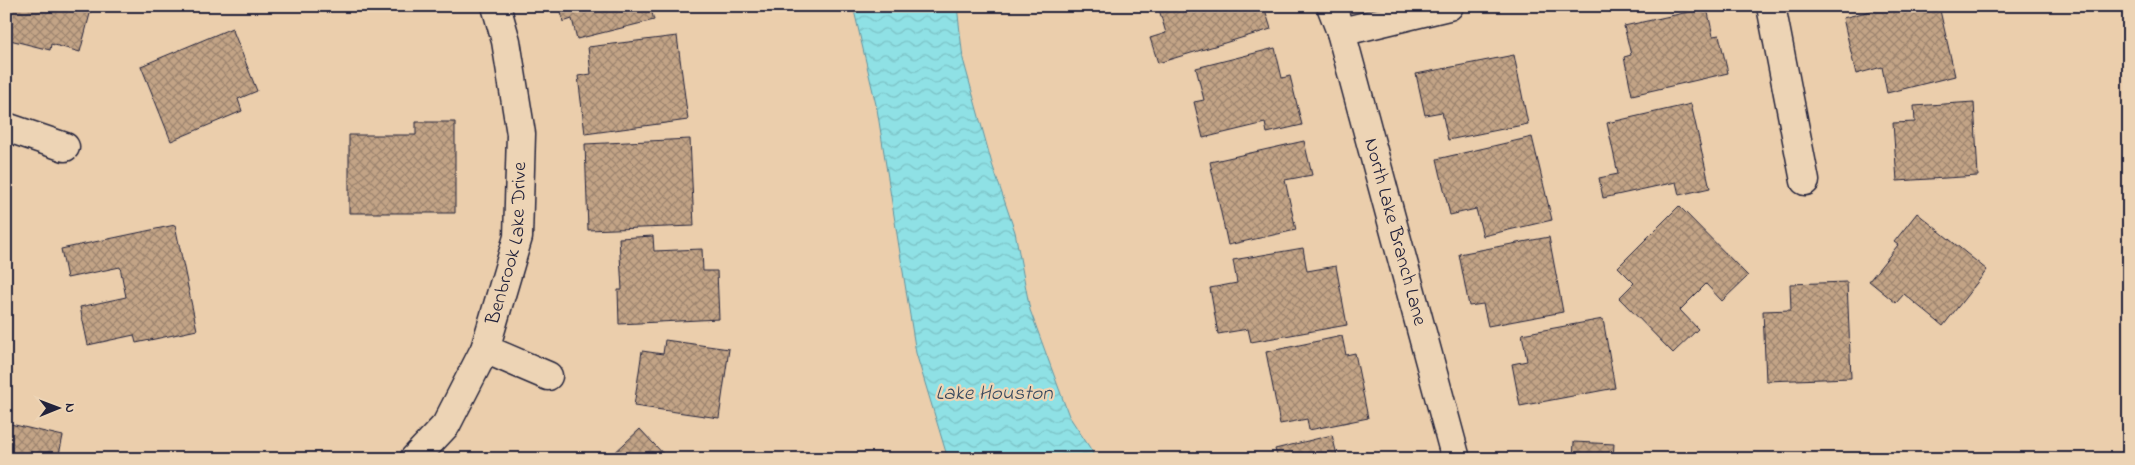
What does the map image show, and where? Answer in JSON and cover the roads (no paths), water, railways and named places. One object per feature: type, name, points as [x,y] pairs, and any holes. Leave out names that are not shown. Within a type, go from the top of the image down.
[{"type":"street","name":"Benbrook Lake Drive","points":[[414,459],[446,425],[485,349],[518,237],[521,134],[506,41],[496,6]]},
{"type":"street","name":"North Lake Branch Lane","points":[[1330,6],[1341,32],[1456,459]]},
{"type":"street","points":[[1341,32],[1449,6]]},
{"type":"street","points":[[1772,6],[1805,181]]},
{"type":"street","points":[[6,127],[65,147]]},
{"type":"street","points":[[485,349],[548,376]]},
{"type":"water","name":"Lake Houston","points":[[853,6],[957,6],[963,59],[992,164],[1015,232],[1030,310],[1069,416],[1092,451],[1095,459],[948,459],[916,353],[877,109]]}]
